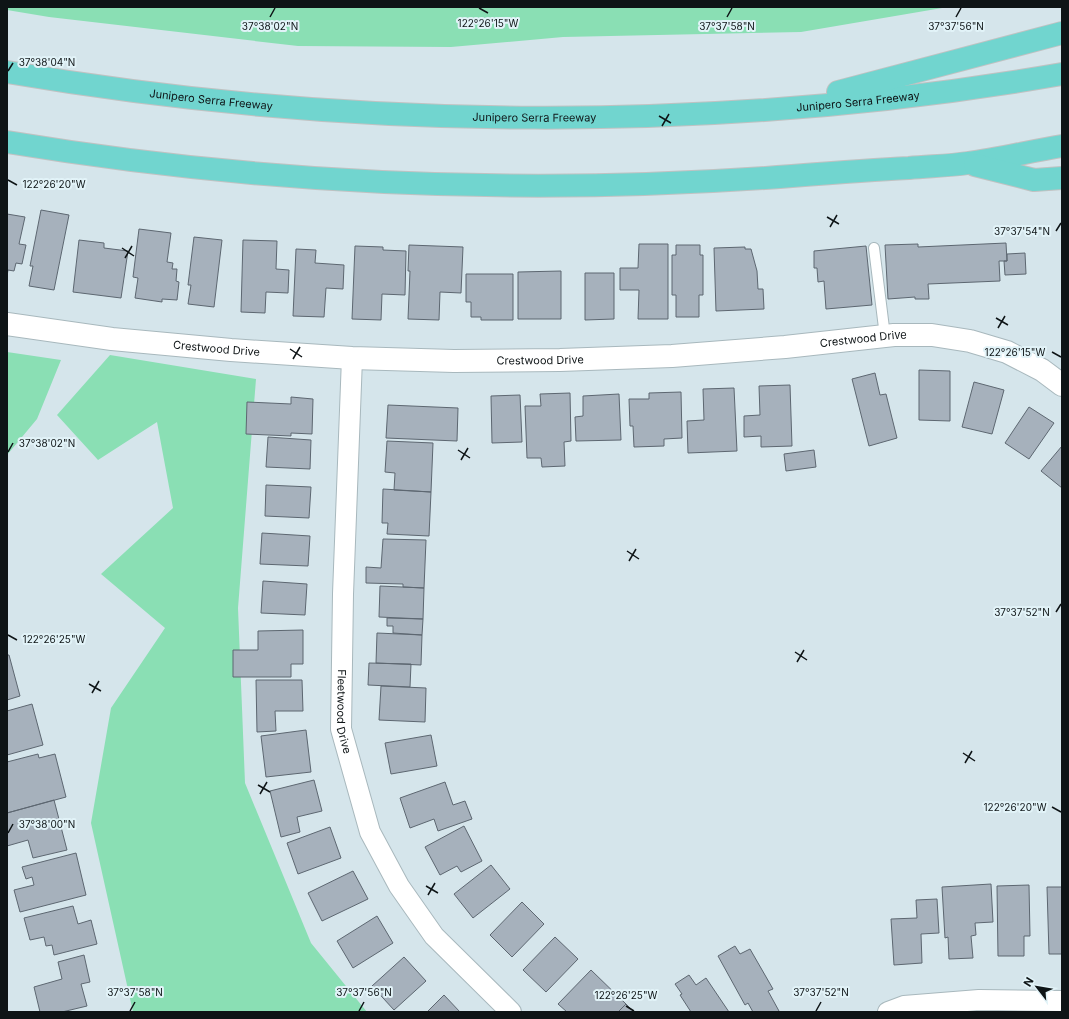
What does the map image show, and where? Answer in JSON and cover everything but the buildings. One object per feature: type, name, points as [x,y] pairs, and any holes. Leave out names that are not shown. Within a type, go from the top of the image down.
[{"type":"highway","points":[[776,109],[1062,33]]},
{"type":"highway","name":"Junipero Serra Freeway","points":[[7,72],[129,91],[204,100],[312,109],[498,117],[589,117],[776,109],[915,95],[1062,74]]},
{"type":"highway","points":[[7,142],[119,159],[254,174],[390,183],[481,186],[572,186],[699,182],[968,163],[1062,146]]},
{"type":"highway","points":[[968,163],[1034,180],[1062,178]]},
{"type":"street","name":"Crestwood Drive","points":[[7,324],[112,339],[231,350],[352,358],[454,361],[560,360],[672,356],[785,347],[885,336],[932,335],[977,343],[1007,352],[1042,370],[1062,385]]},
{"type":"street","name":"Fleetwood Drive","points":[[352,358],[343,594],[341,729],[370,832],[399,886],[434,936],[511,1012]]},
{"type":"street","points":[[888,1012],[904,1006],[979,1000],[1062,1001]]},
{"type":"lane","points":[[874,248],[885,336]]},
{"type":"green space","points":[[7,7],[948,7],[801,32],[563,37],[451,47],[298,46],[49,17],[7,10]]},
{"type":"green space","points":[[7,352],[61,360],[37,419],[7,455]]},
{"type":"green space","points":[[110,355],[256,379],[238,608],[245,783],[311,943],[367,1012],[133,1012],[91,823],[111,708],[165,628],[101,574],[173,508],[157,422],[98,460],[57,415]]}]
